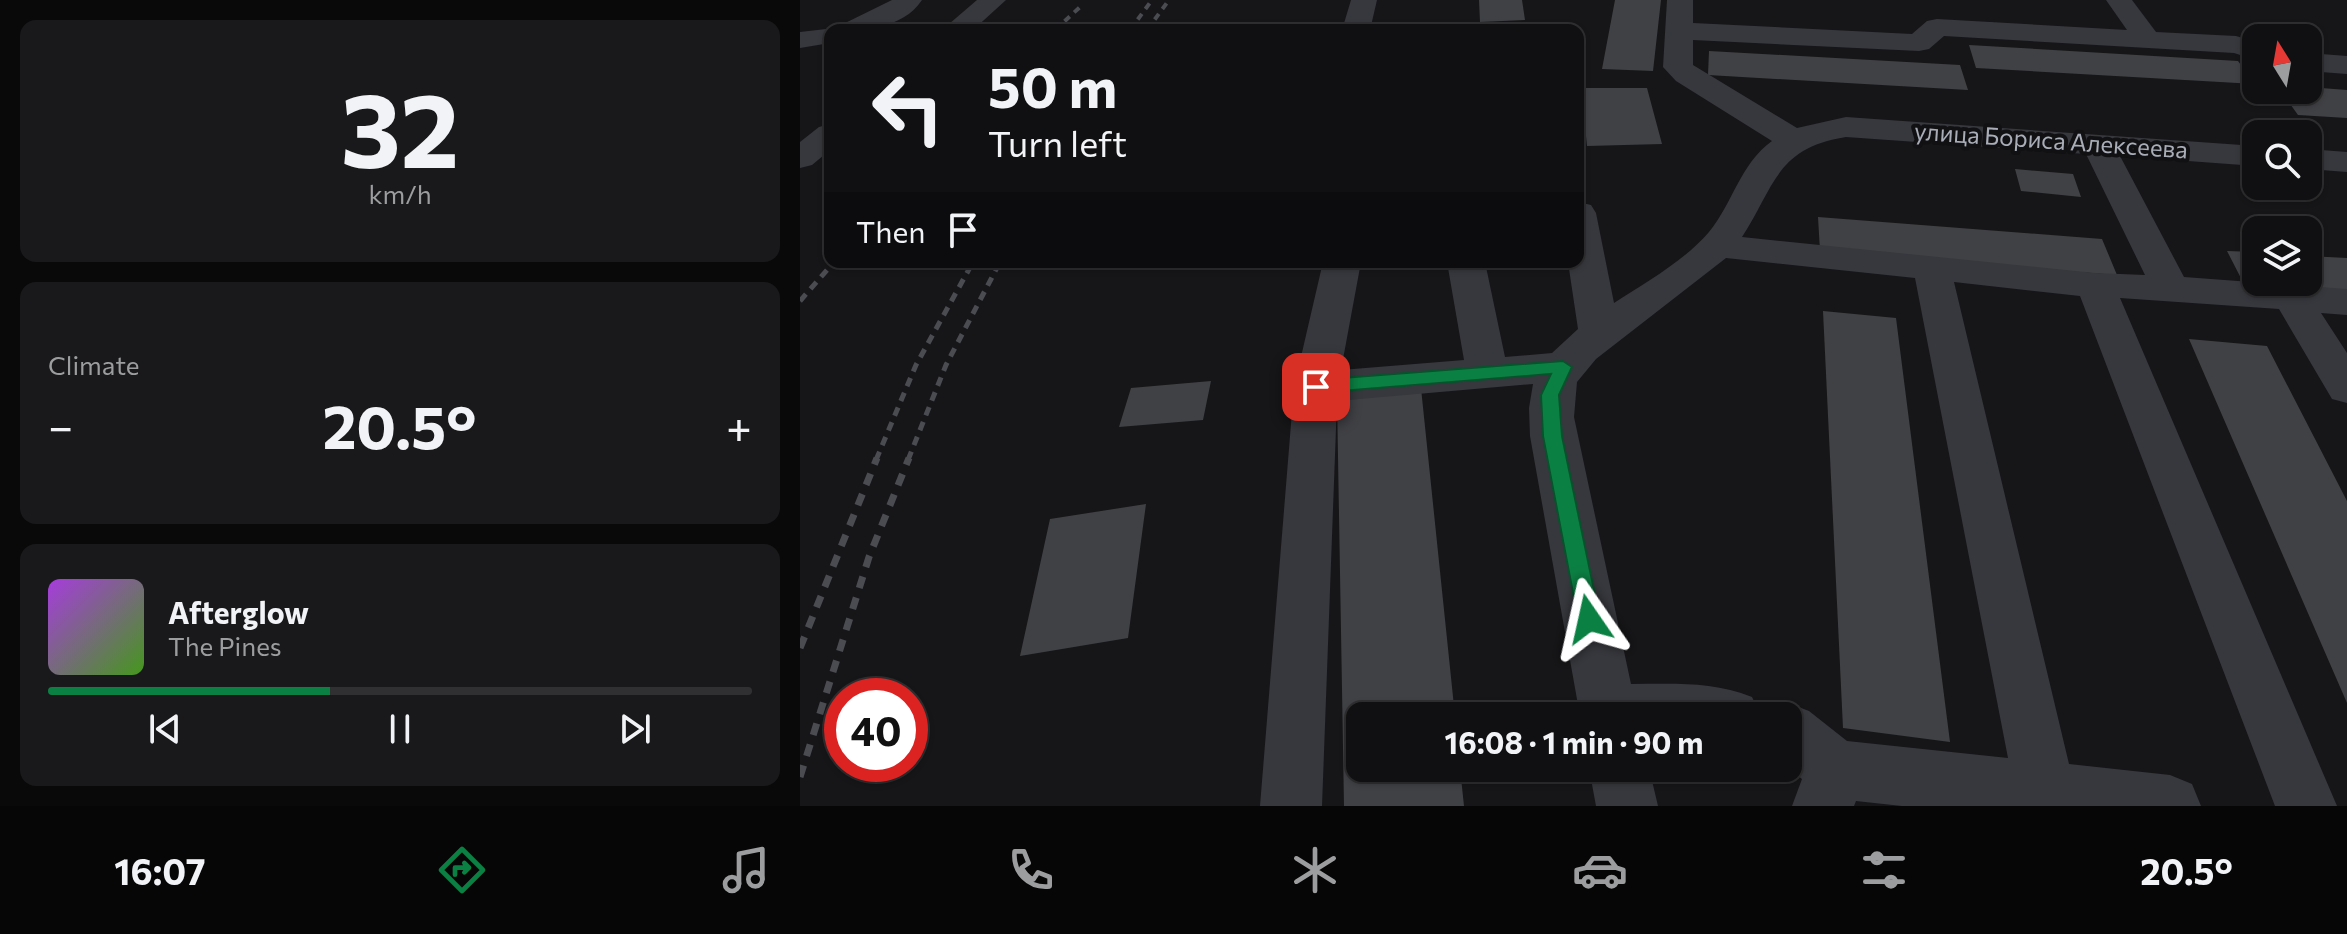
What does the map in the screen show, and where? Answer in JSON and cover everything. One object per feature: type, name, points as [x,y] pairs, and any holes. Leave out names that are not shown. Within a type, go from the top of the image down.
[{"type":"street","points":[[963,24],[993,0]]},
{"type":"street","points":[[1358,24],[1364,0]]},
{"type":"street","points":[[1606,702],[1553,436],[1550,395],[1563,367],[1599,333],[1659,295],[1717,246],[1762,170],[1775,154],[1794,140],[1686,75],[1678,67],[1680,0]]},
{"type":"street","points":[[2119,0],[2147,39]]},
{"type":"street","points":[[860,24],[900,6]]},
{"type":"street","points":[[1679,31],[1919,43],[1937,27],[2242,47]]},
{"type":"street","points":[[800,40],[824,36]]},
{"type":"street","points":[[2322,63],[2347,65]]},
{"type":"street","name":"улица Бориса Алексеева","points":[[1794,140],[1817,131],[1846,127],[2242,155]]},
{"type":"street","points":[[800,158],[824,139]]},
{"type":"street","points":[[2098,145],[2171,288]]},
{"type":"street","points":[[2322,160],[2347,162]]},
{"type":"street","points":[[1717,246],[2095,285],[2347,302]]},
{"type":"street","points":[[1584,247],[1599,333]]},
{"type":"street","points":[[1291,806],[1316,387],[1341,268]]},
{"type":"street","points":[[1467,268],[1487,372]]},
{"type":"street","points":[[1932,268],[2045,792]]},
{"type":"street","points":[[2095,285],[2306,806]]},
{"type":"street","points":[[2291,297],[2347,388]]},
{"type":"street","points":[[1316,387],[1563,367]]},
{"type":"street","points":[[1802,750],[1829,788],[2045,792],[2170,806]]},
{"type":"street","points":[[1622,782],[1627,806]]},
{"type":"building","points":[[1479,0],[1522,0],[1525,20],[1480,22]]},
{"type":"building","points":[[1615,0],[1661,0],[1653,71],[1602,69]]},
{"type":"building","points":[[1969,45],[2238,61],[2242,66],[2242,83],[1976,68]]},
{"type":"building","points":[[1709,51],[1960,65],[1968,90],[1708,75]]},
{"type":"building","points":[[1584,88],[1647,88],[1662,144],[1587,146]]},
{"type":"building","points":[[2322,88],[2347,90],[2347,118],[2298,115],[2290,104],[2322,104]]},
{"type":"building","points":[[2015,169],[2073,174],[2081,197],[2021,191]]},
{"type":"building","points":[[1818,217],[2102,239],[2117,275],[1820,251]]},
{"type":"building","points":[[2227,251],[2242,252],[2242,280]]},
{"type":"building","points":[[2322,257],[2347,258],[2347,293],[2322,291]]},
{"type":"building","points":[[1823,311],[1896,318],[1950,742],[1843,728]]},
{"type":"building","points":[[2189,339],[2267,346],[2347,501],[2347,703]]},
{"type":"building","points":[[1211,381],[1203,420],[1119,427],[1131,388]]},
{"type":"building","points":[[1421,388],[1454,702],[1346,702],[1346,782],[1461,782],[1464,806],[1344,806],[1337,398]]},
{"type":"building","points":[[1146,504],[1128,638],[1020,656],[1050,519]]},
{"type":"railway","points":[[1134,24],[1152,0]]},
{"type":"railway","points":[[1151,24],[1169,0]]},
{"type":"railway","points":[[1062,24],[1080,7]]},
{"type":"railway","points":[[800,301],[829,268]]},
{"type":"railway","points":[[876,460],[916,365],[970,268]]},
{"type":"railway","points":[[908,460],[946,365],[997,268]]},
{"type":"railway","points":[[800,648],[877,458]]},
{"type":"railway","points":[[800,777],[869,557],[909,458]]},
{"type":"route","points":[[1316,387],[1563,367],[1550,395],[1553,436],[1589,619]]}]
